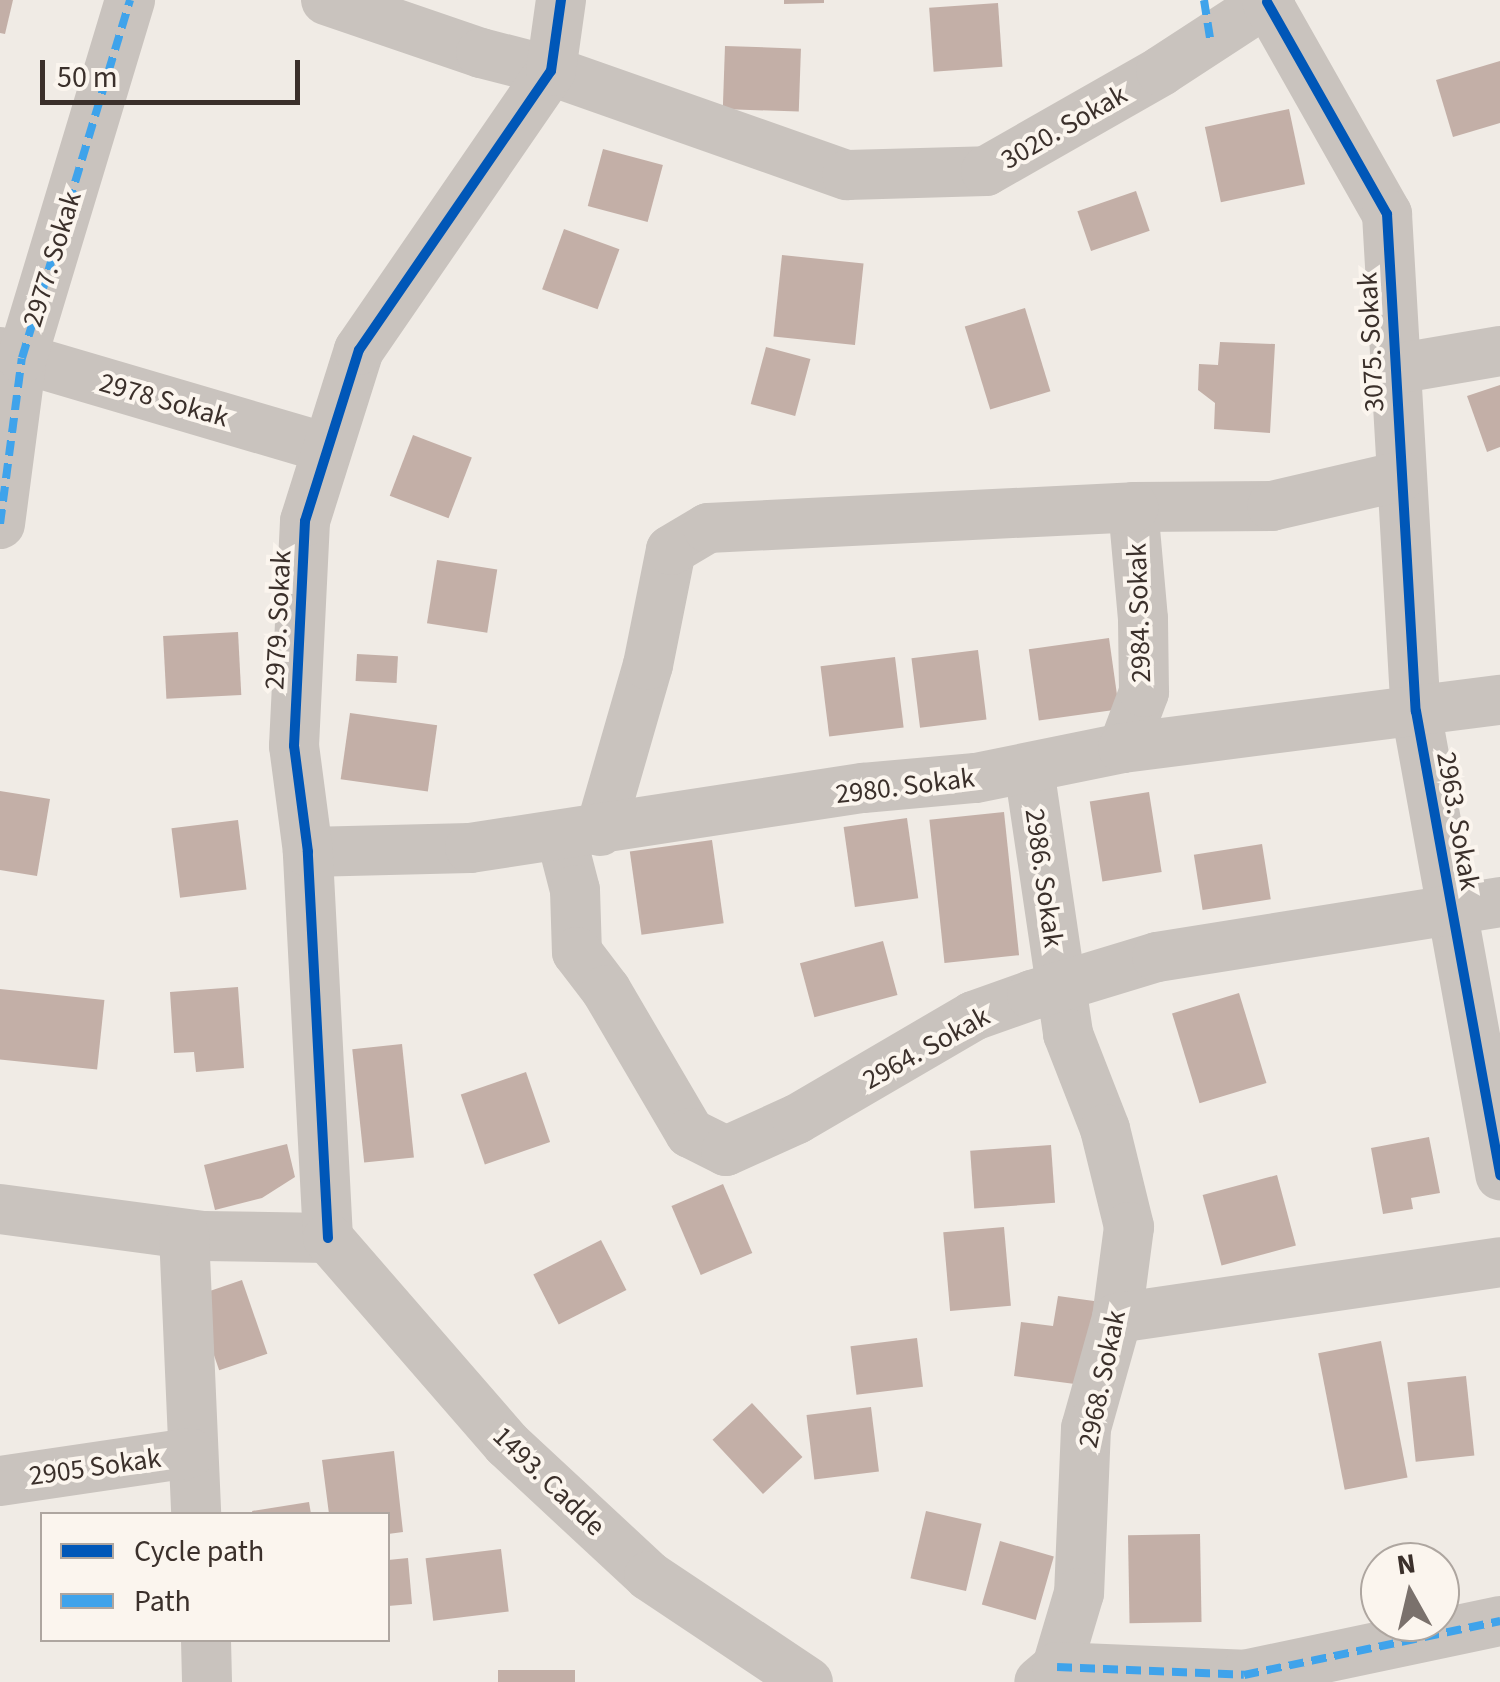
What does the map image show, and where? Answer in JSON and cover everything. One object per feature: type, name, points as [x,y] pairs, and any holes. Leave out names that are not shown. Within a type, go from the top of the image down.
[{"type":"street","name":"2977. Sokak","points":[[0,524],[11,355],[130,0]]},
{"type":"street","name":"3020. Sokak","points":[[326,0],[481,53],[551,70],[846,175],[986,172],[1207,20],[1268,1]]},
{"type":"street","points":[[551,70],[561,0]]},
{"type":"street","name":"3075. Sokak","points":[[1268,1],[1387,214],[1416,711]]},
{"type":"street","name":"2979. Sokak","points":[[328,1238],[308,852],[294,746],[305,521],[358,350],[551,70]]},
{"type":"street","points":[[1395,369],[1500,350]]},
{"type":"street","name":"2978 Sokak","points":[[11,355],[327,448]]},
{"type":"street","name":"2984. Sokak","points":[[1123,748],[1144,692],[1143,620],[1133,507],[1272,506],[1402,476]]},
{"type":"street","points":[[580,833],[648,664],[671,550],[708,528],[1133,507]]},
{"type":"street","name":"2980. Sokak","points":[[308,852],[470,848],[863,788],[1029,769],[1123,748],[1500,700]]},
{"type":"street","name":"2963. Sokak","points":[[1416,711],[1500,1175]]},
{"type":"street","name":"2986. Sokak","points":[[1029,769],[1068,1034],[1106,1128]]},
{"type":"street","name":"2964. Sokak","points":[[580,833],[575,890],[577,952],[606,990],[690,1133],[726,1151],[797,1119],[973,1016],[1060,988],[1157,958],[1500,902]]},
{"type":"street","name":"2968. Sokak","points":[[1048,1674],[1079,1594],[1086,1428],[1116,1318],[1128,1227],[1106,1128]]},
{"type":"street","points":[[0,1209],[184,1234],[328,1238]]},
{"type":"street","points":[[184,1234],[190,1453],[196,1512]]},
{"type":"street","name":"1493. Cadde","points":[[328,1238],[506,1444],[648,1576],[808,1682]]},
{"type":"street","points":[[1116,1318],[1500,1262]]},
{"type":"street","name":"2905 Sokak","points":[[0,1481],[190,1453]]},
{"type":"street","points":[[1048,1674],[1244,1675],[1500,1621]]},
{"type":"street","points":[[206,1642],[207,1682]]},
{"type":"building","points":[[0,0],[13,0],[5,34],[0,33]]},
{"type":"building","points":[[784,0],[824,0],[824,3],[784,4]]},
{"type":"building","points":[[998,3],[1002,67],[934,72],[929,8]]},
{"type":"building","points":[[725,46],[801,49],[799,112],[723,109]]},
{"type":"building","points":[[1500,61],[1500,123],[1453,137],[1436,80]]},
{"type":"building","points":[[1289,109],[1305,184],[1221,202],[1205,127]]},
{"type":"building","points":[[603,149],[663,165],[648,222],[588,206]]},
{"type":"building","points":[[1136,191],[1150,231],[1091,251],[1077,211]]},
{"type":"building","points":[[564,229],[619,249],[598,309],[542,289]]},
{"type":"building","points":[[782,255],[864,264],[855,345],[773,337]]},
{"type":"building","points":[[1025,308],[1050,391],[990,410],[965,326]]},
{"type":"building","points":[[1220,342],[1275,344],[1270,433],[1214,429],[1215,403],[1198,390],[1199,364],[1218,365]]},
{"type":"building","points":[[766,347],[810,359],[795,416],[751,404]]},
{"type":"building","points":[[1500,385],[1500,447],[1487,452],[1467,396]]},
{"type":"building","points":[[413,435],[472,458],[449,518],[390,496]]},
{"type":"building","points":[[437,560],[497,570],[487,633],[427,623]]},
{"type":"building","points":[[238,632],[241,695],[166,699],[163,636]]},
{"type":"building","points":[[1109,638],[1119,709],[1039,721],[1029,649]]},
{"type":"building","points":[[978,650],[987,719],[920,728],[911,658]]},
{"type":"building","points":[[357,654],[398,656],[397,683],[356,681]]},
{"type":"building","points":[[895,657],[904,727],[829,737],[821,666]]},
{"type":"building","points":[[350,713],[437,725],[428,792],[341,779]]},
{"type":"building","points":[[0,791],[50,799],[37,876],[0,870]]},
{"type":"building","points":[[1149,792],[1162,872],[1102,881],[1090,801]]},
{"type":"building","points":[[1004,812],[1019,955],[944,963],[929,820]]},
{"type":"building","points":[[907,818],[918,898],[855,907],[844,827]]},
{"type":"building","points":[[238,820],[247,889],[180,898],[171,828]]},
{"type":"building","points":[[712,840],[724,923],[641,935],[630,852]]},
{"type":"building","points":[[1262,844],[1271,899],[1203,910],[1194,855]]},
{"type":"building","points":[[883,941],[897,995],[814,1017],[800,963]]},
{"type":"building","points":[[238,987],[244,1068],[196,1072],[194,1052],[174,1053],[170,992]]},
{"type":"building","points":[[0,989],[104,1000],[97,1070],[0,1059]]},
{"type":"building","points":[[1239,993],[1266,1083],[1200,1103],[1172,1013]]},
{"type":"building","points":[[402,1044],[414,1157],[364,1163],[352,1049]]},
{"type":"building","points":[[526,1072],[550,1142],[485,1164],[461,1094]]},
{"type":"building","points":[[1429,1137],[1440,1193],[1411,1198],[1413,1209],[1383,1214],[1371,1148]]},
{"type":"building","points":[[287,1144],[295,1177],[262,1198],[215,1210],[204,1165]]},
{"type":"building","points":[[1051,1145],[1055,1203],[974,1209],[970,1151]]},
{"type":"building","points":[[1277,1175],[1296,1246],[1222,1265],[1203,1195]]},
{"type":"building","points":[[723,1184],[752,1253],[701,1275],[671,1206]]},
{"type":"building","points":[[1004,1227],[1011,1306],[950,1311],[943,1232]]},
{"type":"building","points":[[601,1240],[626,1290],[559,1324],[533,1275]]},
{"type":"building","points":[[242,1280],[267,1354],[219,1370],[194,1297]]},
{"type":"building","points":[[1058,1296],[1101,1302],[1090,1386],[1014,1376],[1021,1322],[1053,1326]]},
{"type":"building","points":[[917,1338],[923,1387],[856,1395],[850,1346]]},
{"type":"building","points":[[1381,1341],[1408,1477],[1345,1490],[1318,1353]]},
{"type":"building","points":[[1466,1376],[1474,1456],[1416,1462],[1407,1382]]},
{"type":"building","points":[[752,1403],[802,1457],[763,1494],[713,1440]]},
{"type":"building","points":[[871,1407],[879,1472],[814,1479],[806,1415]]},
{"type":"building","points":[[394,1451],[403,1532],[390,1534],[390,1512],[329,1512],[322,1460]]},
{"type":"building","points":[[309,1502],[311,1512],[252,1512]]},
{"type":"building","points":[[926,1511],[982,1524],[966,1591],[910,1578]]},
{"type":"building","points":[[1200,1534],[1202,1622],[1130,1623],[1128,1535]]},
{"type":"building","points":[[1000,1541],[1054,1556],[1036,1620],[982,1604]]},
{"type":"building","points":[[501,1549],[509,1612],[433,1621],[426,1558]]},
{"type":"building","points":[[408,1558],[412,1604],[390,1606],[390,1560]]},
{"type":"building","points":[[498,1670],[575,1670],[575,1682],[498,1682]]},
{"type":"marked path","points":[[0,524],[22,358],[130,0]]},
{"type":"marked path","points":[[1204,0],[1210,39]]},
{"type":"marked path","points":[[1057,1667],[1244,1675],[1500,1621]]},
{"type":"cycle path","points":[[328,1238],[308,852],[294,746],[305,521],[359,350],[551,71],[561,0]]},
{"type":"cycle path","points":[[1267,2],[1387,214],[1416,711],[1500,1175]]}]
